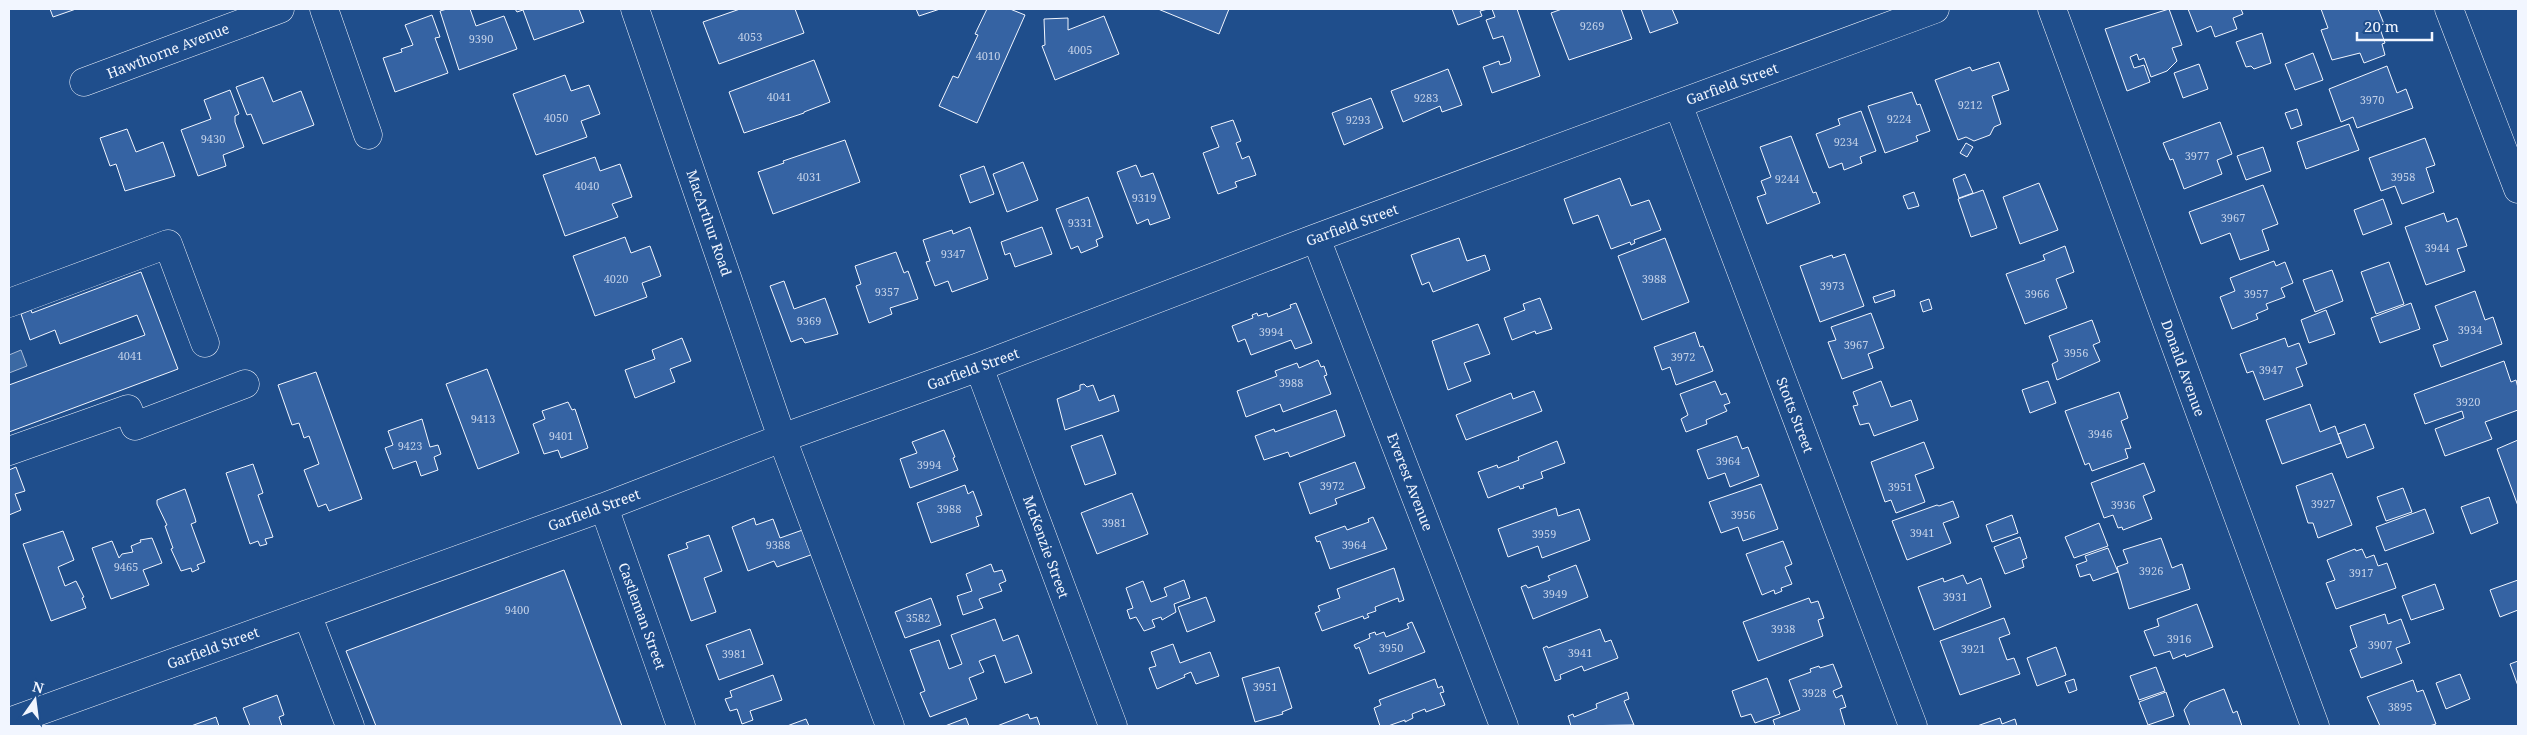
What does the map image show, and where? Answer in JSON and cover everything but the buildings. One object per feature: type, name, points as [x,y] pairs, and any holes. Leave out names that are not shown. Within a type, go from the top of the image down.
[{"type":"street","name":"Hawthorne Avenue","points":[[84,82],[280,9]]},
{"type":"street","points":[[324,9],[368,135]]},
{"type":"street","name":"MacArthur Road","points":[[635,9],[782,438],[890,726]]},
{"type":"street","name":"Garfield Street","points":[[9,722],[43,718],[307,614],[604,507],[782,438],[979,367],[1316,238],[1935,9]]},
{"type":"street","name":"Donald Avenue","points":[[2052,9],[2315,726]]},
{"type":"street","points":[[2450,9],[2518,189]]},
{"type":"street","name":"Stotts Street","points":[[1678,104],[1913,726]]},
{"type":"street","name":"Everest Avenue","points":[[1316,238],[1504,726]]},
{"type":"street","points":[[9,303],[168,244],[205,344]]},
{"type":"street","name":"McKenzie Street","points":[[979,367],[1113,726]]},
{"type":"street","points":[[9,451],[128,408],[135,426],[246,384]]},
{"type":"street","name":"Castleman Street","points":[[604,507],[681,726]]},
{"type":"street","points":[[307,614],[350,726]]},
{"type":"water","points":[[21,350],[27,366],[9,373],[9,355]]}]
